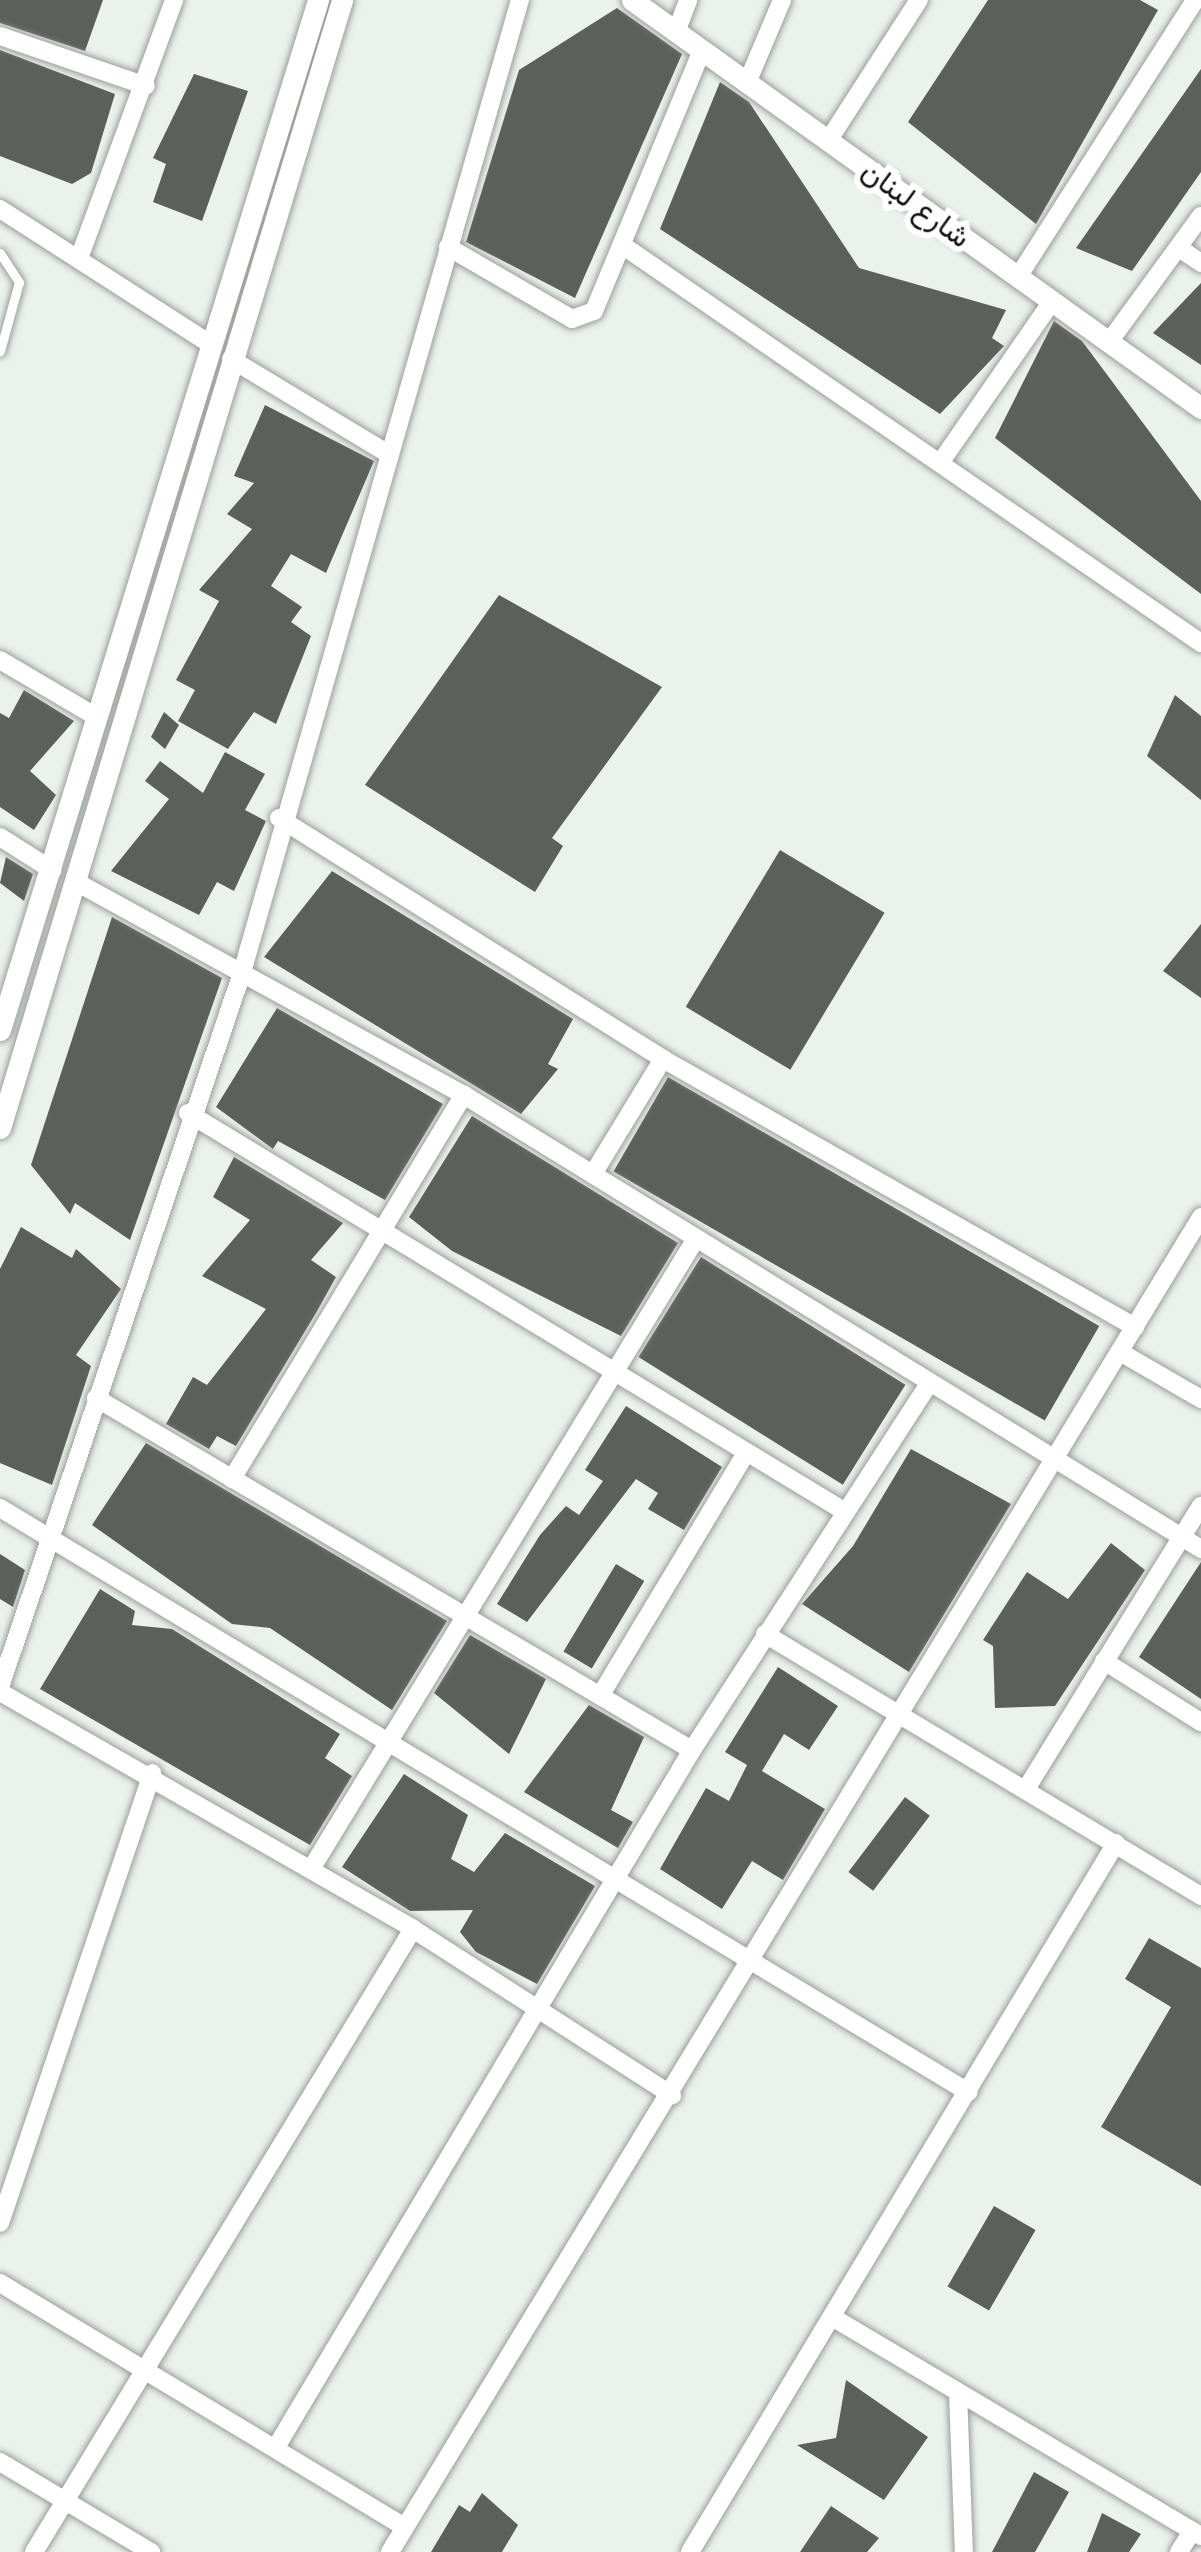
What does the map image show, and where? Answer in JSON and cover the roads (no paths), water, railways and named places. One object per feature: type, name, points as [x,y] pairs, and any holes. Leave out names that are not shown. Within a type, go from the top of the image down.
[{"type":"street","points":[[81,254],[174,0]]},
{"type":"street","points":[[0,1030],[318,0]]},
{"type":"street","points":[[0,1128],[342,0]]},
{"type":"street","points":[[520,0],[279,818],[241,976],[188,1113],[53,1540],[0,1689],[152,1773],[413,1929],[672,2096]]},
{"type":"street","name":"شارع لبنان","points":[[632,0],[1201,408]]},
{"type":"street","points":[[676,32],[688,0]]},
{"type":"street","points":[[747,82],[782,0]]},
{"type":"street","points":[[828,141],[919,0]]},
{"type":"street","points":[[1018,277],[1195,0]]},
{"type":"street","points":[[0,36],[146,86]]},
{"type":"street","points":[[448,247],[572,319],[594,311],[625,247],[702,50]]},
{"type":"street","points":[[0,209],[81,254],[210,344]]},
{"type":"street","points":[[1109,342],[1201,216]]},
{"type":"street","points":[[625,247],[1201,643]]},
{"type":"street","points":[[1179,248],[1201,263]]},
{"type":"street","points":[[940,463],[1052,301]]},
{"type":"street","points":[[231,358],[385,452]]},
{"type":"street","points":[[0,660],[95,716]]},
{"type":"street","points":[[279,818],[663,1059],[1136,1328]]},
{"type":"street","points":[[0,837],[52,870]]},
{"type":"street","points":[[78,883],[464,1096],[593,1174],[692,1245],[1201,1549]]},
{"type":"street","points":[[593,1174],[663,1059]]},
{"type":"street","points":[[232,1479],[464,1096]]},
{"type":"street","points":[[188,1113],[385,1226],[613,1374],[844,1511]]},
{"type":"street","points":[[390,2552],[672,2096],[749,1956],[896,1711],[1056,1459],[1201,1217]]},
{"type":"street","points":[[311,1869],[692,1245]]},
{"type":"street","points":[[1120,1352],[1201,1399]]},
{"type":"street","points":[[278,2444],[619,1882],[692,1750],[929,1383]]},
{"type":"street","points":[[96,1398],[692,1750]]},
{"type":"street","points":[[600,1696],[746,1453]]},
{"type":"street","points":[[1026,1789],[1201,1506]]},
{"type":"street","points":[[0,1508],[384,1748],[749,1956],[968,2092]]},
{"type":"street","points":[[765,1634],[1201,1896]]},
{"type":"street","points":[[1104,1661],[1201,1722]]},
{"type":"street","points":[[0,2223],[152,1773]]},
{"type":"street","points":[[690,2552],[1116,1843]]},
{"type":"street","points":[[34,2552],[140,2365],[413,1929]]},
{"type":"street","points":[[0,2283],[278,2444],[404,2526]]},
{"type":"street","points":[[832,2317],[1197,2533],[1179,2552]]},
{"type":"street","points":[[958,2392],[964,2552]]},
{"type":"street","points":[[0,2462],[152,2552]]},
{"type":"lane","points":[[0,254],[19,282],[0,351]]}]
